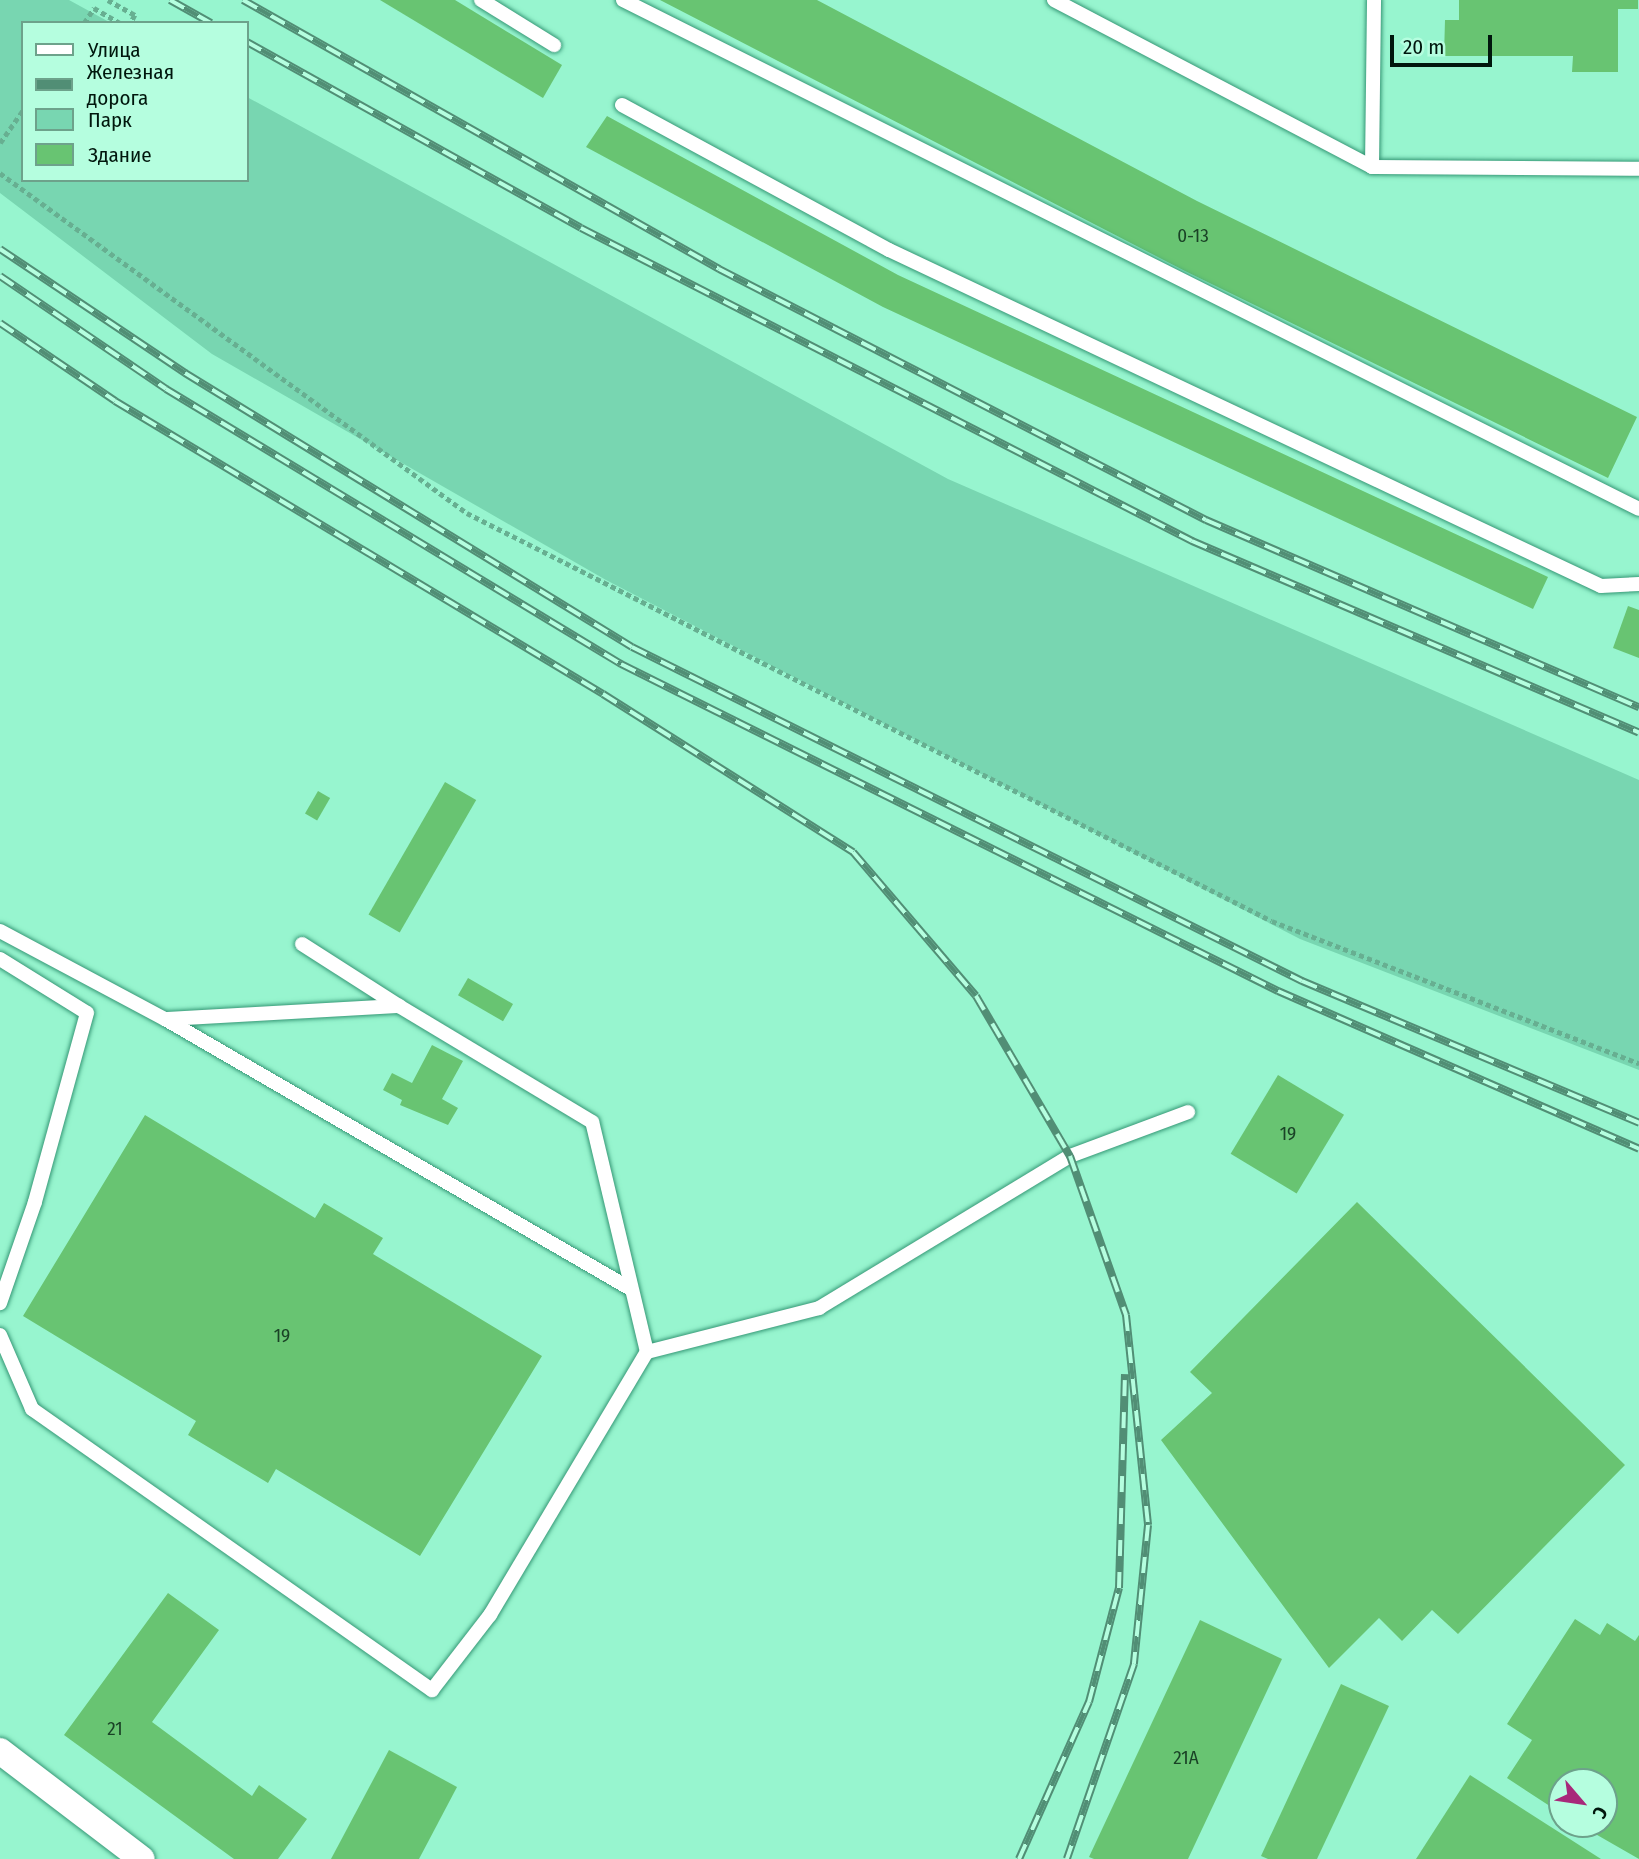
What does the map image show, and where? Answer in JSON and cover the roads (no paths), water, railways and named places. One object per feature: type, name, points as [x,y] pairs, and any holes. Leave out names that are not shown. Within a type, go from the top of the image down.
[{"type":"street","points":[[0,1751],[142,1859]]},
{"type":"lane","points":[[481,0],[554,45]]},
{"type":"lane","points":[[623,0],[1639,509]]},
{"type":"lane","points":[[1054,0],[1372,167],[1639,169]]},
{"type":"lane","points":[[1372,167],[1374,0]]},
{"type":"lane","points":[[622,105],[889,250],[1601,586],[1639,584]]},
{"type":"lane","points":[[0,931],[165,1019],[629,1288]]},
{"type":"lane","points":[[302,944],[592,1122],[629,1288],[647,1352]]},
{"type":"lane","points":[[0,959],[87,1013],[35,1202],[0,1303]]},
{"type":"lane","points":[[165,1019],[399,1006]]},
{"type":"lane","points":[[0,1335],[32,1409],[432,1690],[490,1615],[647,1352],[820,1308],[1070,1156],[1188,1112]]},
{"type":"railway","points":[[170,0],[207,21]]},
{"type":"railway","points":[[243,0],[719,269],[1206,520],[1639,707]]},
{"type":"railway","points":[[248,43],[581,228],[1192,541],[1639,733]]},
{"type":"railway","points":[[0,249],[185,373],[632,647],[1302,981],[1639,1123]]},
{"type":"railway","points":[[0,276],[166,389],[621,664],[1278,991],[1639,1149]]},
{"type":"railway","points":[[0,323],[115,401],[603,694],[853,852],[976,996],[1070,1156],[1126,1315],[1148,1525],[1134,1664],[1067,1859]]},
{"type":"railway","points":[[1019,1859],[1089,1702],[1119,1588],[1125,1374]]}]
